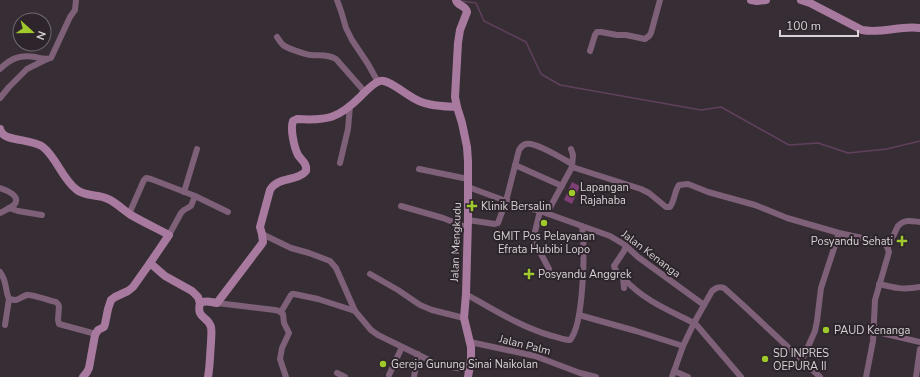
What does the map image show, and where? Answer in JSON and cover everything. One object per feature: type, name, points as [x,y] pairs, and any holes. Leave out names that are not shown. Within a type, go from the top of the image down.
[{"type":"street","points":[[0,98],[27,69],[35,64],[51,58],[70,17],[75,10],[76,0]]},
{"type":"street","points":[[337,0],[346,28],[352,40],[378,82]]},
{"type":"street","points":[[590,51],[596,32],[626,35],[644,39],[648,37],[651,33],[660,0]]},
{"type":"street","points":[[751,0],[766,0]]},
{"type":"street","points":[[801,0],[810,3],[862,30],[870,32],[920,28]]},
{"type":"street","name":"Jalan Mengkudu","points":[[456,1],[465,8],[467,12],[460,30],[458,43],[455,97],[467,147],[468,224],[464,318],[470,342],[471,359],[469,373]]},
{"type":"street","points":[[277,38],[288,48],[309,55],[326,55],[336,59],[365,92]]},
{"type":"street","points":[[0,69],[7,62],[16,57],[29,56],[47,59]]},
{"type":"street","points":[[217,303],[263,242],[260,227],[272,186],[304,174],[306,171],[306,164],[299,157],[295,145],[292,126],[293,120],[330,118],[342,113],[365,92],[378,82],[382,81],[388,82],[424,104],[457,107]]},
{"type":"street","points":[[340,163],[348,129],[350,106]]},
{"type":"street","points":[[0,129],[2,134],[8,137],[39,144],[44,147],[52,156],[71,185],[77,191],[108,199],[129,214],[169,235]]},
{"type":"street","points":[[401,206],[468,224],[498,223],[506,201],[519,150],[526,144],[543,148],[572,165],[641,189],[649,193],[666,207],[670,207],[673,203],[679,185],[688,184],[708,192],[755,205],[787,218],[839,233],[881,242],[888,247]]},
{"type":"street","points":[[184,192],[197,149]]},
{"type":"street","points":[[547,213],[572,165],[573,155],[571,149]]},
{"type":"street","points":[[516,165],[562,186]]},
{"type":"street","name":"Jalan Kenanga","points":[[419,168],[468,183],[506,201],[547,213],[610,236],[618,240],[638,257],[704,305]]},
{"type":"street","points":[[129,214],[146,178],[195,196],[228,212]]},
{"type":"street","points":[[0,188],[14,195],[16,198],[14,205],[0,213]]},
{"type":"street","points":[[83,377],[89,368],[96,334],[105,324],[111,300],[128,291],[133,286],[169,235],[184,210],[191,206],[195,196]]},
{"type":"street","points":[[9,208],[42,215]]},
{"type":"street","points":[[540,211],[534,240],[549,270]]},
{"type":"street","points":[[866,377],[872,346],[874,306],[879,284],[888,257],[888,247],[900,223],[905,221],[920,222]]},
{"type":"street","points":[[466,294],[529,328],[570,340],[573,336],[579,315],[584,268],[584,239],[582,226]]},
{"type":"street","points":[[802,360],[818,321],[821,288],[839,233]]},
{"type":"street","points":[[262,234],[291,248],[330,261],[336,268],[355,311],[371,330],[378,335],[438,364],[462,369],[469,373]]},
{"type":"street","points":[[626,246],[614,266],[615,270],[622,278],[631,287],[656,305],[694,323],[741,377]]},
{"type":"street","points":[[150,263],[165,276],[192,291],[198,298],[200,304],[198,309],[209,323],[211,330],[208,377]]},
{"type":"street","points":[[0,272],[9,299],[5,325]]},
{"type":"street","points":[[370,274],[420,305],[432,310],[464,318]]},
{"type":"street","points":[[622,278],[624,288]]},
{"type":"street","points":[[879,284],[898,289],[920,287]]},
{"type":"street","points":[[688,377],[673,374],[683,346],[712,291],[715,288],[721,287],[744,306],[820,377]]},
{"type":"street","points":[[281,312],[291,295],[294,294],[318,299],[355,311]]},
{"type":"street","points":[[9,299],[17,300],[26,295],[30,295],[56,302],[59,306],[59,324],[96,334]]},
{"type":"street","points":[[200,304],[207,301],[281,312],[283,314],[284,323],[288,333],[288,337],[282,348],[280,358],[286,377]]},
{"type":"street","points":[[579,315],[683,346]]},
{"type":"street","points":[[873,331],[920,342]]},
{"type":"street","name":"Jalan Palm","points":[[470,342],[535,356],[580,375],[596,377]]},
{"type":"street","points":[[389,375],[402,347]]},
{"type":"street","points":[[916,377],[920,349]]},
{"type":"street","points":[[414,377],[418,354]]},
{"type":"street","points":[[338,373],[345,377]]},
{"type":"shaded area","name":"Lapangan Rajahaba","points":[[572,182],[580,186],[572,204],[564,200]]},
{"type":"waterway","points":[[461,1],[476,3],[484,21],[526,42],[541,74],[560,85],[701,110],[721,107],[789,145],[818,143],[848,153],[887,149],[920,141]]},
{"type":"place","name":"Lapangan Rajahaba","points":[[572,193]]},
{"type":"place","name":"Klinik Bersalin","points":[[472,206]]},
{"type":"place","name":"GMIT Pos Pelayanan Efrata Hubibi Lopo","points":[[544,223]]},
{"type":"place","name":"Posyandu Sehati","points":[[902,241]]},
{"type":"place","name":"Posyandu Anggrek","points":[[529,274]]},
{"type":"place","name":"PAUD Kenanga","points":[[826,330]]},
{"type":"place","name":"SD INPRES OEPURA II","points":[[765,359]]},
{"type":"place","name":"Gereja Gunung Sinai Naikolan","points":[[383,364]]}]
